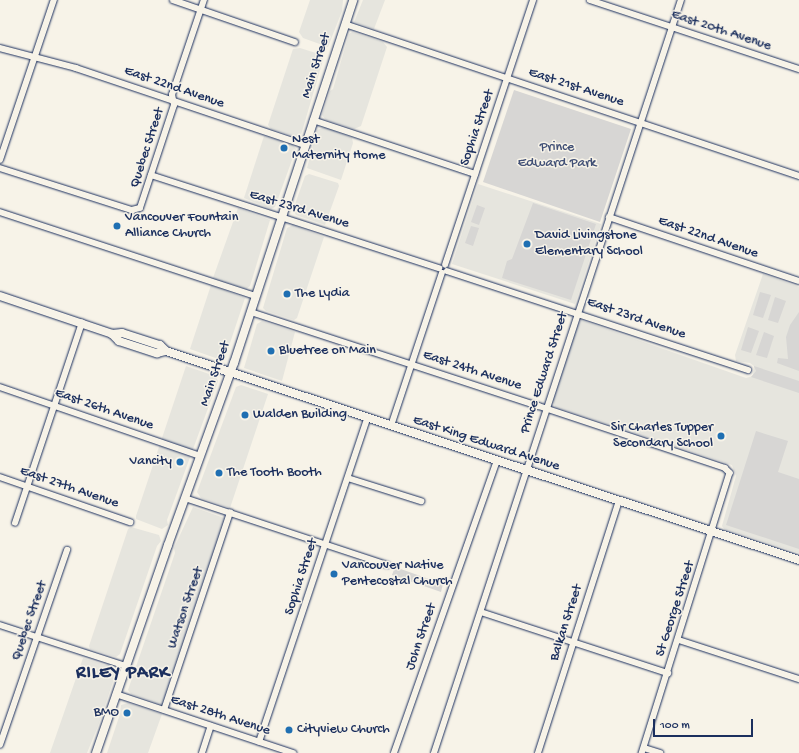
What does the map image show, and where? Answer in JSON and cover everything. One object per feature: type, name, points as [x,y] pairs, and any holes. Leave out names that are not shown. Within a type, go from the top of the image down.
[{"type":"main road","name":"Main Street","points":[[96,753],[251,312],[353,0]]},
{"type":"main road","name":"East King Edward Avenue","points":[[0,296],[112,334],[119,341],[157,353],[166,351],[497,462],[799,560]]},
{"type":"street","points":[[0,160],[54,0]]},
{"type":"street","points":[[173,0],[296,42]]},
{"type":"street","name":"Quebec Street","points":[[0,168],[136,210],[140,208],[174,107],[172,95],[204,0]]},
{"type":"street","name":"Sophia Street","points":[[391,426],[533,0]]},
{"type":"street","name":"East 20th Avenue","points":[[590,0],[799,69]]},
{"type":"street","name":"Prince Edward Street","points":[[434,753],[681,0]]},
{"type":"street","name":"East 21st Avenue","points":[[344,24],[799,176]]},
{"type":"street","name":"East 22nd Avenue","points":[[0,48],[35,57],[173,100],[305,145]]},
{"type":"street","points":[[313,120],[475,174]]},
{"type":"street","name":"East 23rd Avenue","points":[[151,175],[578,313],[748,370]]},
{"type":"street","points":[[0,212],[256,296]]},
{"type":"street","name":"East 22nd Avenue","points":[[609,217],[798,280]]},
{"type":"street","points":[[798,280],[799,273]]},
{"type":"street","name":"East 24th Avenue","points":[[251,312],[725,468],[730,473]]},
{"type":"street","points":[[15,523],[82,323]]},
{"type":"street","name":"East 26th Avenue","points":[[0,387],[200,456]]},
{"type":"street","name":"Sophia Street","points":[[259,742],[326,545],[367,418]]},
{"type":"street","name":"John Street","points":[[394,753],[497,462]]},
{"type":"street","name":"St George Street","points":[[643,750],[713,532],[730,473]]},
{"type":"street","name":"East 27th Avenue","points":[[0,478],[130,522]]},
{"type":"street","points":[[348,478],[422,501]]},
{"type":"street","points":[[185,498],[387,565]]},
{"type":"street","name":"Balkan Street","points":[[538,753],[619,501]]},
{"type":"street","name":"Watson Street","points":[[164,710],[230,513]]},
{"type":"street","name":"Quebec Street","points":[[0,745],[67,550]]},
{"type":"street","points":[[481,612],[668,673]]},
{"type":"street","points":[[0,625],[126,666]]},
{"type":"street","points":[[679,640],[799,679]]},
{"type":"street","name":"East 28th Avenue","points":[[116,694],[293,753]]},
{"type":"street","points":[[202,753],[211,726]]},
{"type":"street","points":[[643,750],[660,753]]},
{"type":"shaded area","points":[[310,0],[343,0],[342,11],[328,47],[303,38],[299,32]]},
{"type":"shaded area","points":[[363,0],[385,0],[374,29],[354,22]]},
{"type":"shaded area","points":[[352,32],[383,42],[387,47],[361,126],[354,129],[326,120],[322,115],[330,91],[333,89],[349,34]]},
{"type":"shaded area","points":[[300,48],[319,54],[323,60],[301,135],[297,137],[271,129],[268,125],[293,49]]},
{"type":"shaded area","points":[[325,127],[352,138],[353,143],[341,180],[307,168],[317,130]]},
{"type":"shaded area","points":[[264,136],[292,144],[296,149],[275,207],[271,209],[244,198]]},
{"type":"shaded area","points":[[309,174],[338,183],[339,186],[325,225],[296,215],[293,210],[305,176]]},
{"type":"shaded area","name":"David Livingstone Elementary School","points":[[478,184],[601,224],[575,304],[452,264]]},
{"type":"shaded area","points":[[238,208],[270,220],[250,286],[246,289],[213,278]]},
{"type":"shaded area","points":[[293,225],[324,237],[297,318],[294,320],[266,311],[263,308],[287,228]]},
{"type":"shaded area","name":"Sir Charles Tupper Secondary School","points":[[763,274],[799,287],[799,553],[724,529],[722,526],[736,476],[732,465],[555,407],[553,400],[578,323],[581,320],[746,378],[753,376],[754,366],[750,363],[736,361],[735,355]]},
{"type":"shaded area","points":[[211,285],[245,298],[224,361],[190,349]]},
{"type":"shaded area","name":"Bluetree on Main","points":[[262,321],[295,332],[282,381],[244,368],[257,324]]},
{"type":"shaded area","points":[[186,366],[215,376],[218,381],[167,520],[168,525],[162,529],[136,519],[136,516]]},
{"type":"shaded area","points":[[241,385],[268,394],[230,508],[201,498],[197,492],[236,387]]},
{"type":"shaded area","points":[[193,507],[227,519],[165,706],[131,694],[128,690],[175,553],[174,548]]},
{"type":"shaded area","points":[[131,527],[159,535],[161,541],[157,546],[120,654],[116,657],[90,649],[89,646],[128,529]]},
{"type":"shaded area","points":[[83,658],[105,665],[109,664],[117,670],[98,726],[87,753],[50,753]]},
{"type":"shaded area","points":[[128,703],[162,714],[148,753],[107,753],[120,714],[121,705]]},
{"type":"green space","name":"Prince Edward Park","points":[[514,90],[631,129],[600,222],[483,182]]},
{"type":"green space","points":[[533,203],[596,224],[571,300],[502,278],[507,261],[512,259]]},
{"type":"green space","points":[[477,205],[485,208],[479,225],[471,222]]},
{"type":"green space","points":[[471,226],[479,228],[473,246],[465,243]]},
{"type":"green space","points":[[760,292],[771,295],[763,318],[753,315]]},
{"type":"green space","points":[[775,297],[786,301],[778,323],[768,320]]},
{"type":"green space","points":[[799,312],[799,371],[777,363],[778,358],[788,359],[786,337],[790,325]]},
{"type":"green space","points":[[748,327],[759,331],[751,353],[741,350]]},
{"type":"green space","points":[[764,332],[774,336],[767,358],[756,355]]},
{"type":"green space","points":[[754,366],[799,381],[799,393],[751,377],[756,371]]},
{"type":"green space","points":[[756,431],[788,441],[778,472],[799,479],[799,549],[726,525]]},
{"type":"green space","points":[[395,567],[443,584],[441,592],[392,575]]},
{"type":"place","name":"Nest Maternity Home","points":[[284,148]]},
{"type":"place","name":"Vancouver Fountain Alliance Church","points":[[117,226]]},
{"type":"place","name":"David Livingstone Elementary School","points":[[527,244]]},
{"type":"place","name":"The Lydia","points":[[287,294]]},
{"type":"place","name":"Bluetree on Main","points":[[271,351]]},
{"type":"place","name":"Walden Building","points":[[245,415]]},
{"type":"place","name":"Sir Charles Tupper Secondary School","points":[[721,436]]},
{"type":"place","name":"Vancity","points":[[180,462]]},
{"type":"place","name":"The Tooth Booth","points":[[219,473]]},
{"type":"place","name":"Vancouver Native Pentecostal Church","points":[[334,574]]},
{"type":"place","name":"BMO","points":[[127,713]]},
{"type":"place","name":"Cityview Church","points":[[289,730]]},
{"type":"district","name":"RILEY PARK","points":[[123,674]]}]
